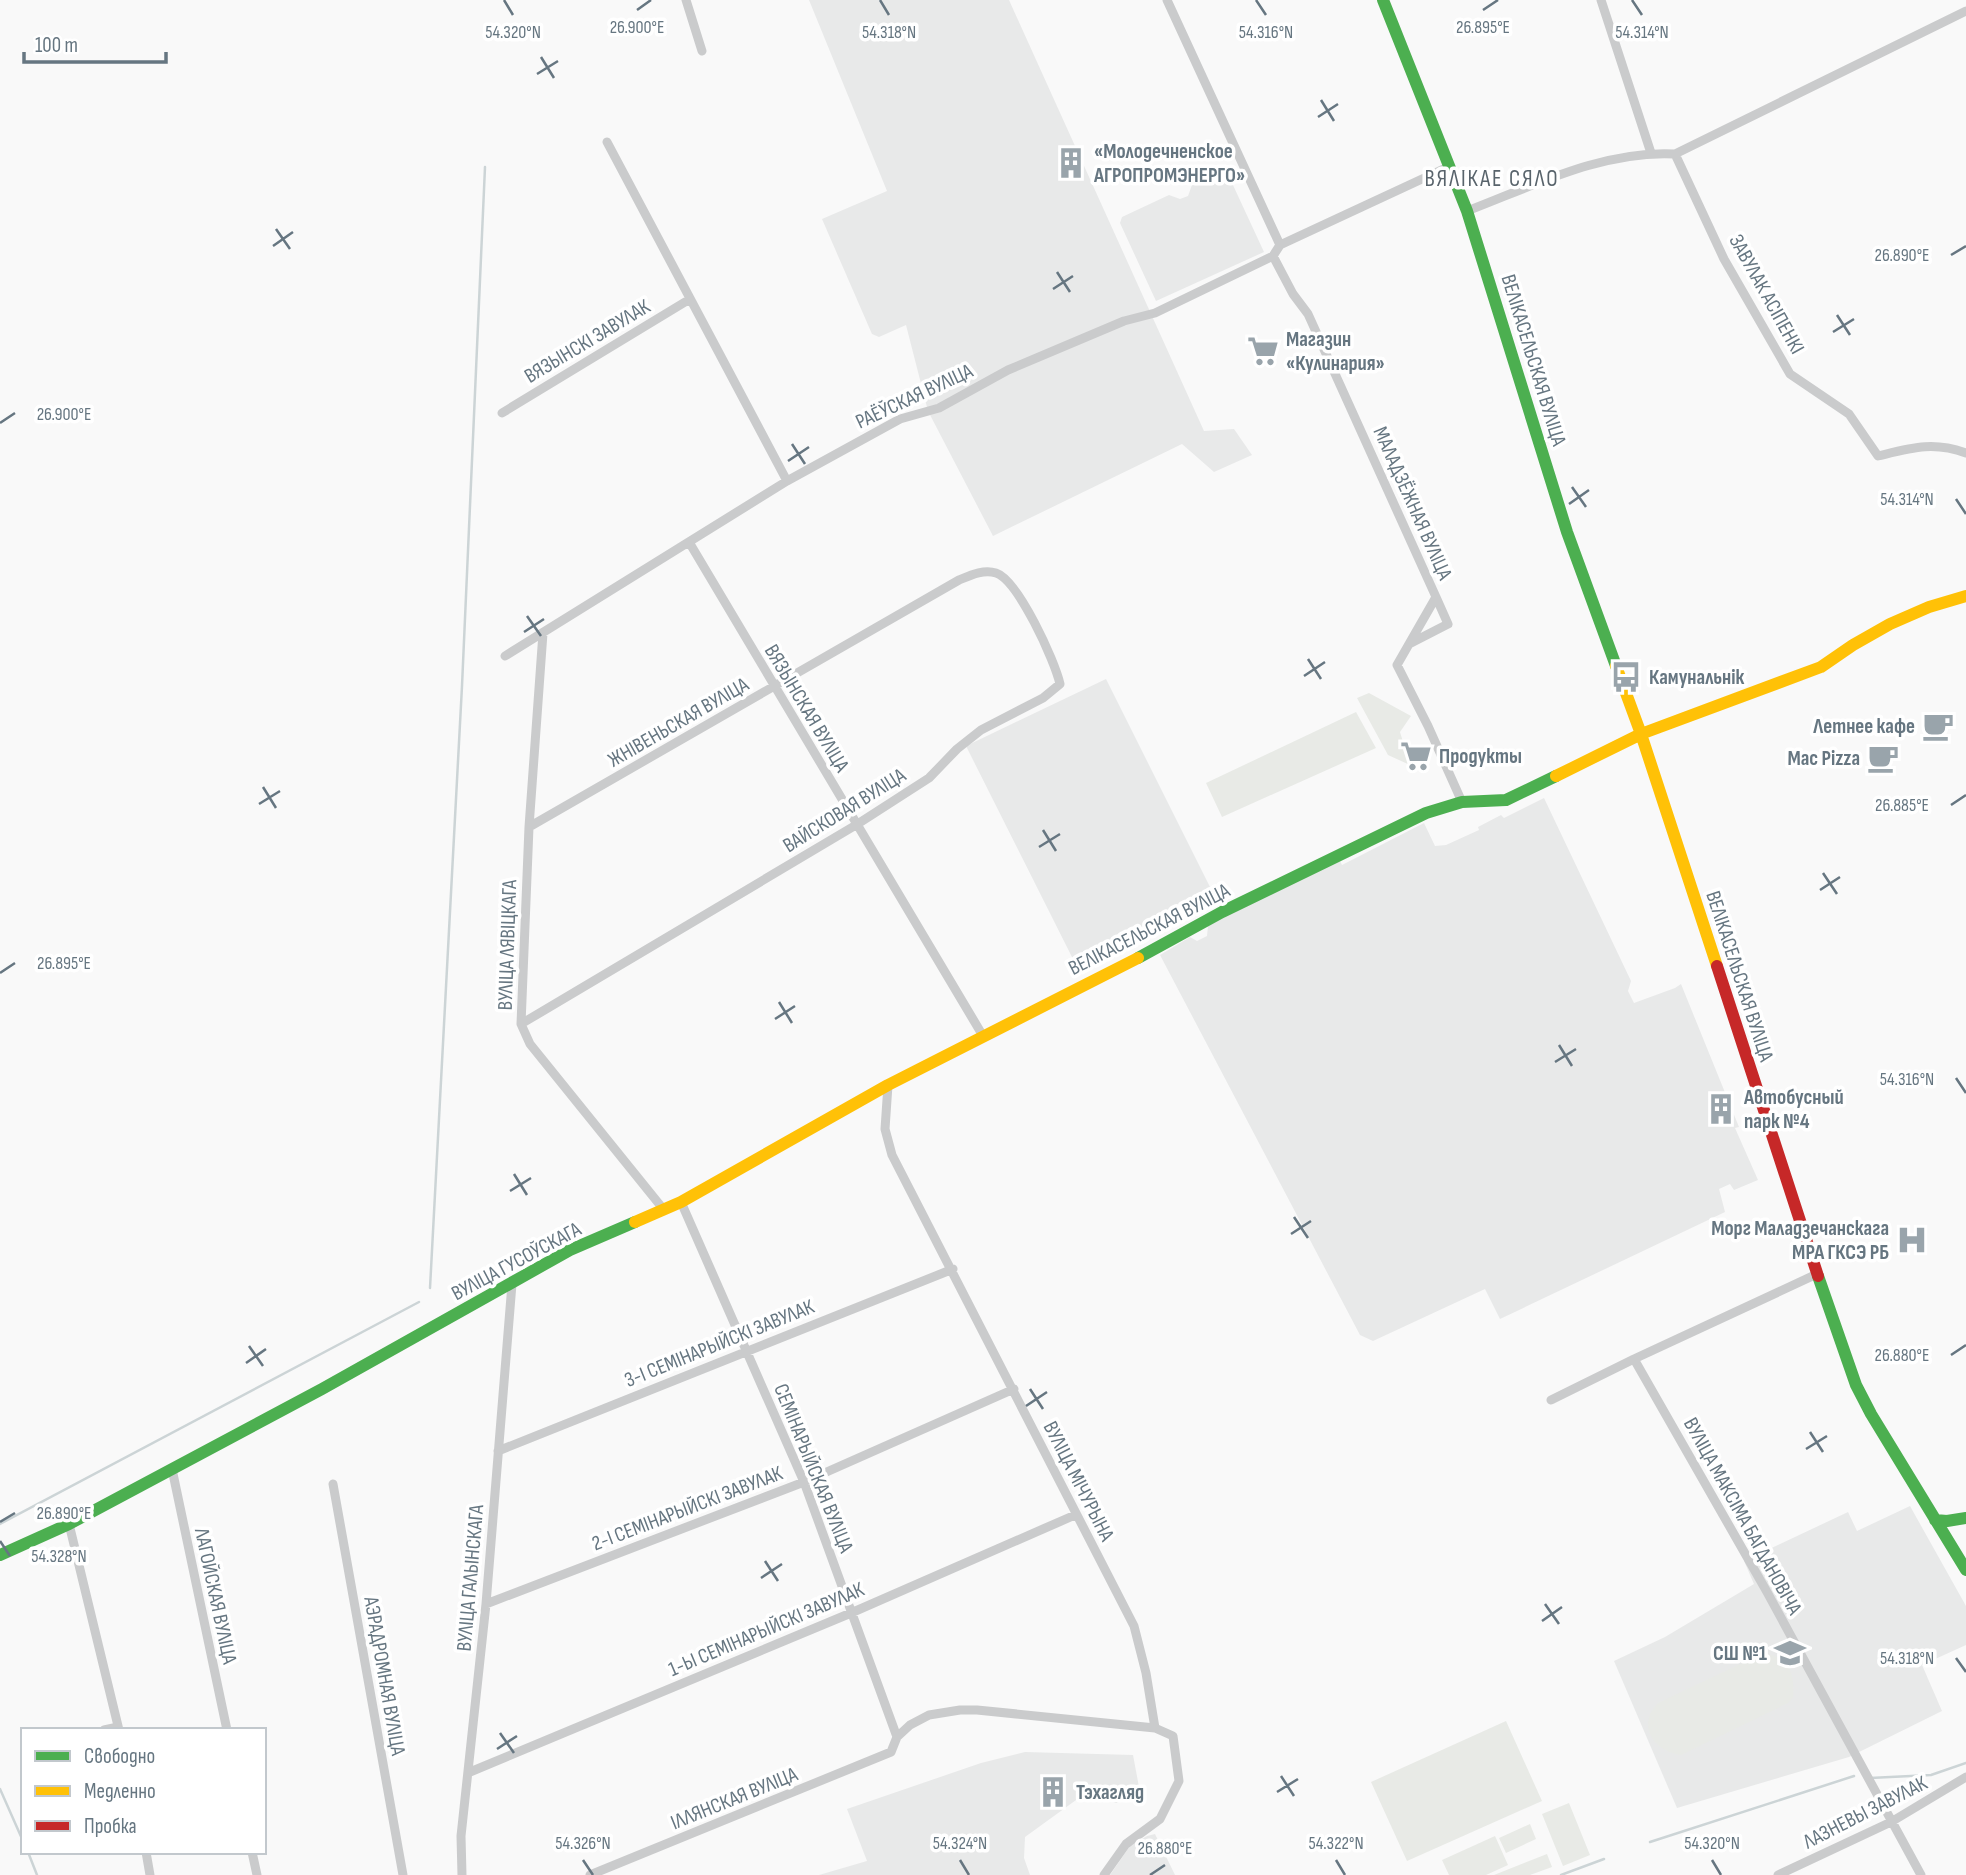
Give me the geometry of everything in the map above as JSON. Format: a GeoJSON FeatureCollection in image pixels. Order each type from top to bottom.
{"type":"FeatureCollection","features":[{"type":"Feature","properties":{"kind":"street"},"geometry":{"type":"LineString","coordinates":[[685,0],[702,51]]}},
{"type":"Feature","properties":{"kind":"street"},"geometry":{"type":"LineString","coordinates":[[1167,0],[1280,245]]}},
{"type":"Feature","properties":{"kind":"street","name":"ВЕЛІКАСЕЛЬСКАЯ ВУЛІЦА"},"geometry":{"type":"LineString","coordinates":[[1383,0],[1467,211],[1567,532],[1641,734],[1817,1274],[1856,1385],[1966,1570]]}},
{"type":"Feature","properties":{"kind":"street"},"geometry":{"type":"LineString","coordinates":[[1601,0],[1651,152]]}},
{"type":"Feature","properties":{"kind":"street"},"geometry":{"type":"LineString","coordinates":[[1467,211],[1581,167],[1651,152],[1675,154],[1966,11]]}},
{"type":"Feature","properties":{"kind":"street"},"geometry":{"type":"LineString","coordinates":[[607,142],[787,481]]}},
{"type":"Feature","properties":{"kind":"street","name":"ЗАВУЛАК АСІПЕНКІ"},"geometry":{"type":"LineString","coordinates":[[1675,154],[1724,259],[1790,374],[1849,414],[1878,456],[1921,445],[1950,447],[1966,453]]}},
{"type":"Feature","properties":{"kind":"street"},"geometry":{"type":"LineString","coordinates":[[1273,256],[1280,245],[1450,166]]}},
{"type":"Feature","properties":{"kind":"street","name":"РАЁЎСКАЯ ВУЛІЦА"},"geometry":{"type":"LineString","coordinates":[[505,656],[787,481],[900,419],[939,408],[1008,370],[1124,321],[1155,313],[1273,256]]}},
{"type":"Feature","properties":{"kind":"street","name":"МАЛАДЗЁЖНАЯ ВУЛІЦА"},"geometry":{"type":"LineString","coordinates":[[1273,256],[1293,294],[1308,314],[1436,597],[1397,665],[1462,802]]}},
{"type":"Feature","properties":{"kind":"street","name":"ВЯЗЫНСКІ ЗАВУЛАК"},"geometry":{"type":"LineString","coordinates":[[502,413],[690,299]]}},
{"type":"Feature","properties":{"kind":"street","name":"ВЯЗЫНСКАЯ ВУЛІЦА"},"geometry":{"type":"LineString","coordinates":[[689,542],[983,1036]]}},
{"type":"Feature","properties":{"kind":"street","name":"ЖНІВЕНЬСКАЯ ВУЛІЦА"},"geometry":{"type":"LineString","coordinates":[[529,827],[959,580],[978,573],[993,572]]}},
{"type":"Feature","properties":{"kind":"street","name":"ВАЙСКОВАЯ ВУЛІЦА"},"geometry":{"type":"LineString","coordinates":[[521,1024],[856,825],[929,778],[957,748],[981,730],[1043,698],[1060,684],[1056,667],[1019,596],[1005,577],[993,572]]}},
{"type":"Feature","properties":{"kind":"street"},"geometry":{"type":"LineString","coordinates":[[1641,734],[1821,667],[1843,649],[1879,631],[1945,600],[1966,596]]}},
{"type":"Feature","properties":{"kind":"street"},"geometry":{"type":"LineString","coordinates":[[1409,644],[1448,624],[1436,597]]}},
{"type":"Feature","properties":{"kind":"street","name":"ВУЛІЦА ЛЯВІЦКАГА"},"geometry":{"type":"LineString","coordinates":[[543,633],[529,827],[521,1024],[530,1044],[664,1210]]}},
{"type":"Feature","properties":{"kind":"street","name":"ВЕЛІКАСЕЛЬСКАЯ ВУЛІЦА"},"geometry":{"type":"LineString","coordinates":[[983,1036],[1168,943],[1222,912],[1426,813],[1462,802],[1506,800],[1641,734]]}},
{"type":"Feature","properties":{"kind":"street","name":"ВУЛІЦА ГУСОЎСКАГА"},"geometry":{"type":"LineString","coordinates":[[0,1555],[69,1524],[172,1469],[570,1250],[681,1202],[888,1085],[983,1036]]}},
{"type":"Feature","properties":{"kind":"street","name":"ВУЛІЦА МІЧУРЫНА"},"geometry":{"type":"LineString","coordinates":[[888,1085],[885,1129],[892,1155],[953,1269],[1075,1515],[1134,1626],[1146,1673],[1155,1728]]}},
{"type":"Feature","properties":{"kind":"street","name":"СЕМІНАРЫЙСКАЯ ВУЛІЦА"},"geometry":{"type":"LineString","coordinates":[[681,1202],[804,1482],[897,1737]]}},
{"type":"Feature","properties":{"kind":"street","name":"3-І СЕМІНАРЫЙСКІ ЗАВУЛАК"},"geometry":{"type":"LineString","coordinates":[[498,1451],[953,1269]]}},
{"type":"Feature","properties":{"kind":"street"},"geometry":{"type":"LineString","coordinates":[[1551,1401],[1634,1359],[1817,1274]]}},
{"type":"Feature","properties":{"kind":"street","name":"ВУЛІЦА ГАЛЫНСКАГА"},"geometry":{"type":"LineString","coordinates":[[462,1875],[461,1836],[486,1604],[512,1284]]}},
{"type":"Feature","properties":{"kind":"street","name":"ВУЛІЦА МАКСІМА БАГДАНОВІЧА"},"geometry":{"type":"LineString","coordinates":[[1634,1359],[1767,1592],[1921,1875]]}},
{"type":"Feature","properties":{"kind":"street","name":"2-І СЕМІНАРЫЙСКІ ЗАВУЛАК"},"geometry":{"type":"LineString","coordinates":[[486,1604],[804,1482],[1014,1390]]}},
{"type":"Feature","properties":{"kind":"street","name":"ЛАГОЙСКАЯ ВУЛІЦА"},"geometry":{"type":"LineString","coordinates":[[172,1469],[227,1728]]}},
{"type":"Feature","properties":{"kind":"street","name":"АЭРАДРОМНАЯ ВУЛІЦА"},"geometry":{"type":"LineString","coordinates":[[333,1484],[402,1875]]}},
{"type":"Feature","properties":{"kind":"street","name":"1-Ы СЕМІНАРЫЙСКІ ЗАВУЛАК"},"geometry":{"type":"LineString","coordinates":[[470,1772],[1075,1515]]}},
{"type":"Feature","properties":{"kind":"street"},"geometry":{"type":"LineString","coordinates":[[1935,1520],[1966,1518]]}},
{"type":"Feature","properties":{"kind":"street"},"geometry":{"type":"LineString","coordinates":[[69,1524],[118,1728]]}},
{"type":"Feature","properties":{"kind":"street"},"geometry":{"type":"LineString","coordinates":[[897,1737],[910,1725],[929,1715],[960,1710],[1155,1728],[1173,1736],[1179,1781],[1160,1819],[1126,1844],[1104,1875]]}},
{"type":"Feature","properties":{"kind":"street","name":"ІЛЛЯНСКАЯ ВУЛІЦА"},"geometry":{"type":"LineString","coordinates":[[590,1875],[891,1752],[897,1737]]}},
{"type":"Feature","properties":{"kind":"street","name":"ЛАЗНЕВЫ ЗАВУЛАК"},"geometry":{"type":"LineString","coordinates":[[1778,1875],[1891,1822],[1966,1777]]}},
{"type":"Feature","properties":{"kind":"street"},"geometry":{"type":"LineString","coordinates":[[146,1854],[150,1875]]}},
{"type":"Feature","properties":{"kind":"street"},"geometry":{"type":"LineString","coordinates":[[252,1854],[257,1875]]}},
{"type":"Feature","properties":{"kind":"shaded area"},"geometry":{"type":"Polygon","coordinates":[[[809,0],[1009,0],[1204,431],[1234,429],[1252,455],[1214,472],[1182,444],[993,536],[928,411],[906,325],[879,337],[872,334],[822,219],[887,191],[809,0]]]}},
{"type":"Feature","properties":{"kind":"shaded area"},"geometry":{"type":"Polygon","coordinates":[[[1226,170],[1264,252],[1156,301],[1120,223],[1122,217],[1169,195],[1180,199],[1188,196],[1192,185],[1226,170]]]}},
{"type":"Feature","properties":{"kind":"shaded area"},"geometry":{"type":"Polygon","coordinates":[[[1106,679],[1214,895],[1148,927],[1153,936],[1080,973],[966,746],[1106,679]]]}},
{"type":"Feature","properties":{"kind":"shaded area"},"geometry":{"type":"Polygon","coordinates":[[[1369,693],[1411,716],[1400,732],[1410,765],[1388,755],[1357,698],[1369,693]]]}},
{"type":"Feature","properties":{"kind":"shaded area"},"geometry":{"type":"Polygon","coordinates":[[[1356,712],[1376,748],[1222,817],[1206,783],[1356,712]]]}},
{"type":"Feature","properties":{"kind":"shaded area"},"geometry":{"type":"Polygon","coordinates":[[[1544,798],[1631,981],[1628,991],[1634,1003],[1681,984],[1739,1127],[1735,1128],[1758,1180],[1734,1190],[1730,1184],[1719,1189],[1725,1212],[1500,1319],[1485,1289],[1373,1341],[1360,1335],[1160,955],[1190,937],[1197,941],[1207,936],[1208,926],[1222,917],[1340,861],[1342,865],[1424,823],[1435,846],[1446,845],[1479,830],[1478,827],[1501,815],[1504,818],[1544,798]]]}},
{"type":"Feature","properties":{"kind":"shaded area","name":"СШ №1"},"geometry":{"type":"Polygon","coordinates":[[[1910,1506],[1966,1606],[1966,1645],[1922,1665],[1942,1711],[1849,1757],[1677,1808],[1614,1661],[1665,1637],[1754,1584],[1744,1561],[1848,1512],[1857,1531],[1910,1506]]]}},
{"type":"Feature","properties":{"kind":"shaded area"},"geometry":{"type":"Polygon","coordinates":[[[1765,1654],[1780,1659],[1792,1675],[1793,1698],[1788,1703],[1681,1755],[1671,1753],[1656,1743],[1648,1729],[1652,1712],[1658,1703],[1765,1654]]]}},
{"type":"Feature","properties":{"kind":"shaded area"},"geometry":{"type":"Polygon","coordinates":[[[1506,1721],[1542,1801],[1407,1861],[1371,1782],[1506,1721]]]}},
{"type":"Feature","properties":{"kind":"shaded area"},"geometry":{"type":"Polygon","coordinates":[[[1025,1752],[1133,1755],[1139,1787],[1133,1787],[1131,1798],[1116,1803],[1083,1795],[1025,1837],[1024,1858],[1030,1875],[819,1875],[867,1861],[847,1809],[981,1763],[1025,1752]]]}},
{"type":"Feature","properties":{"kind":"shaded area"},"geometry":{"type":"Polygon","coordinates":[[[1569,1803],[1590,1855],[1563,1866],[1542,1814],[1569,1803]]]}},
{"type":"Feature","properties":{"kind":"shaded area"},"geometry":{"type":"Polygon","coordinates":[[[1530,1824],[1536,1839],[1506,1853],[1499,1838],[1530,1824]]]}},
{"type":"Feature","properties":{"kind":"shaded area"},"geometry":{"type":"Polygon","coordinates":[[[1155,1834],[1175,1875],[1110,1875],[1130,1846],[1155,1834]]]}},
{"type":"Feature","properties":{"kind":"shaded area"},"geometry":{"type":"Polygon","coordinates":[[[1495,1836],[1508,1865],[1486,1875],[1449,1875],[1442,1860],[1495,1836]]]}},
{"type":"Feature","properties":{"kind":"shaded area"},"geometry":{"type":"Polygon","coordinates":[[[1547,1854],[1552,1867],[1530,1875],[1494,1875],[1547,1854]]]}},
{"type":"Feature","properties":{"kind":"waterway"},"geometry":{"type":"LineString","coordinates":[[430,1288],[462,686],[485,167]]}},
{"type":"Feature","properties":{"kind":"waterway"},"geometry":{"type":"LineString","coordinates":[[0,1524],[419,1302]]}},
{"type":"Feature","properties":{"kind":"waterway"},"geometry":{"type":"LineString","coordinates":[[1870,1778],[1931,1775],[1966,1763]]}},
{"type":"Feature","properties":{"kind":"waterway"},"geometry":{"type":"LineString","coordinates":[[1650,1842],[1854,1776]]}},
{"type":"Feature","properties":{"kind":"waterway"},"geometry":{"type":"LineString","coordinates":[[0,1789],[21,1836]]}},
{"type":"Feature","properties":{"kind":"waterway"},"geometry":{"type":"LineString","coordinates":[[29,1854],[37,1875]]}},
{"type":"Feature","properties":{"kind":"waterway"},"geometry":{"type":"LineString","coordinates":[[1561,1875],[1604,1859]]}},
{"type":"Feature","properties":{"kind":"traffic: fast"},"geometry":{"type":"LineString","coordinates":[[1383,0],[1467,211],[1567,532],[1616,666]]}},
{"type":"Feature","properties":{"kind":"traffic: fast"},"geometry":{"type":"LineString","coordinates":[[1138,958],[1222,912],[1426,813],[1462,802],[1506,800],[1556,776]]}},
{"type":"Feature","properties":{"kind":"traffic: fast"},"geometry":{"type":"LineString","coordinates":[[0,1555],[69,1524],[322,1389],[570,1250],[635,1222]]}},
{"type":"Feature","properties":{"kind":"traffic: fast"},"geometry":{"type":"LineString","coordinates":[[1818,1276],[1856,1385],[1966,1570]]}},
{"type":"Feature","properties":{"kind":"traffic: fast"},"geometry":{"type":"LineString","coordinates":[[1935,1520],[1966,1518]]}},
{"type":"Feature","properties":{"kind":"traffic: slow"},"geometry":{"type":"LineString","coordinates":[[1556,776],[1641,734],[1821,667],[1890,624],[1929,607],[1966,596]]}},
{"type":"Feature","properties":{"kind":"traffic: slow"},"geometry":{"type":"LineString","coordinates":[[1616,666],[1717,966]]}},
{"type":"Feature","properties":{"kind":"traffic: slow"},"geometry":{"type":"LineString","coordinates":[[635,1222],[681,1202],[888,1085],[1138,958]]}},
{"type":"Feature","properties":{"kind":"traffic: jam"},"geometry":{"type":"LineString","coordinates":[[1717,966],[1818,1276]]}},
{"type":"Feature","properties":{"kind":"place","name":"«Молодечненское АГРОПРОМЭНЕРГО»"},"geometry":{"type":"Point","coordinates":[1071,163]}},
{"type":"Feature","properties":{"kind":"place","name":"Магазин «Кулинария»"},"geometry":{"type":"Point","coordinates":[1263,351]}},
{"type":"Feature","properties":{"kind":"place","name":"Камунальнік"},"geometry":{"type":"Point","coordinates":[1626,677]}},
{"type":"Feature","properties":{"kind":"place","name":"Летнее кафе"},"geometry":{"type":"Point","coordinates":[1938,726]}},
{"type":"Feature","properties":{"kind":"place","name":"Продукты"},"geometry":{"type":"Point","coordinates":[1416,756]}},
{"type":"Feature","properties":{"kind":"place","name":"Mac Pizza"},"geometry":{"type":"Point","coordinates":[1883,758]}},
{"type":"Feature","properties":{"kind":"place","name":"Автобусный парк №4"},"geometry":{"type":"Point","coordinates":[1721,1109]}},
{"type":"Feature","properties":{"kind":"place","name":"Морг Маладзечанскага МРА ГКСЭ РБ"},"geometry":{"type":"Point","coordinates":[1912,1240]}},
{"type":"Feature","properties":{"kind":"place","name":"СШ №1"},"geometry":{"type":"Point","coordinates":[1790,1653]}},
{"type":"Feature","properties":{"kind":"place","name":"Тэхагляд"},"geometry":{"type":"Point","coordinates":[1053,1792]}},
{"type":"Feature","properties":{"kind":"district","name":"ВЯЛІКАЕ СЯЛО"},"geometry":{"type":"Point","coordinates":[1492,178]}}]}
